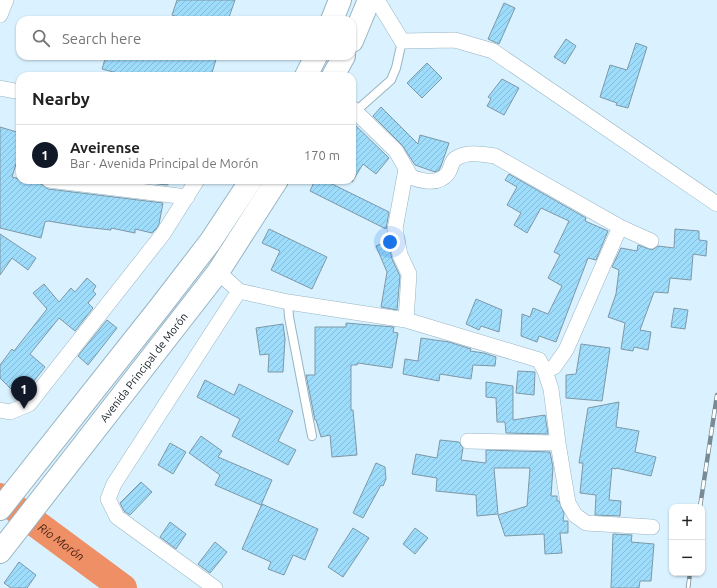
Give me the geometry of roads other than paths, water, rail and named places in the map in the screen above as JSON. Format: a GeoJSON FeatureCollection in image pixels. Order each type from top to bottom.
{"type":"FeatureCollection","features":[{"type":"Feature","properties":{"kind":"main road"},"geometry":{"type":"LineString","coordinates":[[334,16],[340,0]]}},
{"type":"Feature","properties":{"kind":"main road"},"geometry":{"type":"LineString","coordinates":[[356,31],[369,0]]}},
{"type":"Feature","properties":{"kind":"main road"},"geometry":{"type":"LineString","coordinates":[[308,72],[314,60]]}},
{"type":"Feature","properties":{"kind":"main road"},"geometry":{"type":"LineString","coordinates":[[335,72],[342,60]]}},
{"type":"Feature","properties":{"kind":"main road"},"geometry":{"type":"LineString","coordinates":[[0,509],[178,284],[210,242],[248,184]]}},
{"type":"Feature","properties":{"kind":"main road","name":"Avenida Principal de Morón"},"geometry":{"type":"LineString","coordinates":[[1,550],[218,272],[274,184]]}},
{"type":"Feature","properties":{"kind":"street"},"geometry":{"type":"LineString","coordinates":[[0,14],[6,0]]}},
{"type":"Feature","properties":{"kind":"street"},"geometry":{"type":"LineString","coordinates":[[377,0],[402,41],[455,40],[492,51],[717,204]]}},
{"type":"Feature","properties":{"kind":"street"},"geometry":{"type":"LineString","coordinates":[[0,88],[16,91]]}},
{"type":"Feature","properties":{"kind":"street"},"geometry":{"type":"LineString","coordinates":[[356,111],[396,151],[411,177],[432,182],[440,180],[448,172],[453,160],[461,156],[477,153],[494,156],[620,227],[651,241]]}},
{"type":"Feature","properties":{"kind":"street"},"geometry":{"type":"LineString","coordinates":[[406,169],[395,229],[400,255],[409,274],[406,320]]}},
{"type":"Feature","properties":{"kind":"street"},"geometry":{"type":"LineString","coordinates":[[81,184],[186,197]]}},
{"type":"Feature","properties":{"kind":"street"},"geometry":{"type":"LineString","coordinates":[[0,410],[10,412],[29,404],[163,234],[194,184]]}},
{"type":"Feature","properties":{"kind":"street"},"geometry":{"type":"LineString","coordinates":[[546,371],[554,367],[566,350],[620,227]]}},
{"type":"Feature","properties":{"kind":"street"},"geometry":{"type":"LineString","coordinates":[[218,272],[239,291],[288,302],[406,320],[539,360],[546,371],[551,389],[568,502],[574,515],[586,523],[652,527]]}},
{"type":"Feature","properties":{"kind":"street"},"geometry":{"type":"LineString","coordinates":[[215,588],[117,517],[108,499],[114,484],[239,291]]}},
{"type":"Feature","properties":{"kind":"street"},"geometry":{"type":"LineString","coordinates":[[468,441],[558,443]]}},
{"type":"Feature","properties":{"kind":"lane"},"geometry":{"type":"LineString","coordinates":[[356,107],[390,80],[396,68],[402,41]]}},
{"type":"Feature","properties":{"kind":"lane"},"geometry":{"type":"LineString","coordinates":[[288,302],[289,317],[312,436]]}},
{"type":"Feature","properties":{"kind":"waterway","name":"Río Morón"},"geometry":{"type":"LineString","coordinates":[[0,497],[123,588]]}},
{"type":"Feature","properties":{"kind":"railway"},"geometry":{"type":"LineString","coordinates":[[700,504],[717,395]]}},
{"type":"Feature","properties":{"kind":"railway"},"geometry":{"type":"LineString","coordinates":[[688,588],[690,576]]}},
{"type":"Feature","properties":{"kind":"place","name":"Aveirense"},"geometry":{"type":"Point","coordinates":[24,409]}}]}
